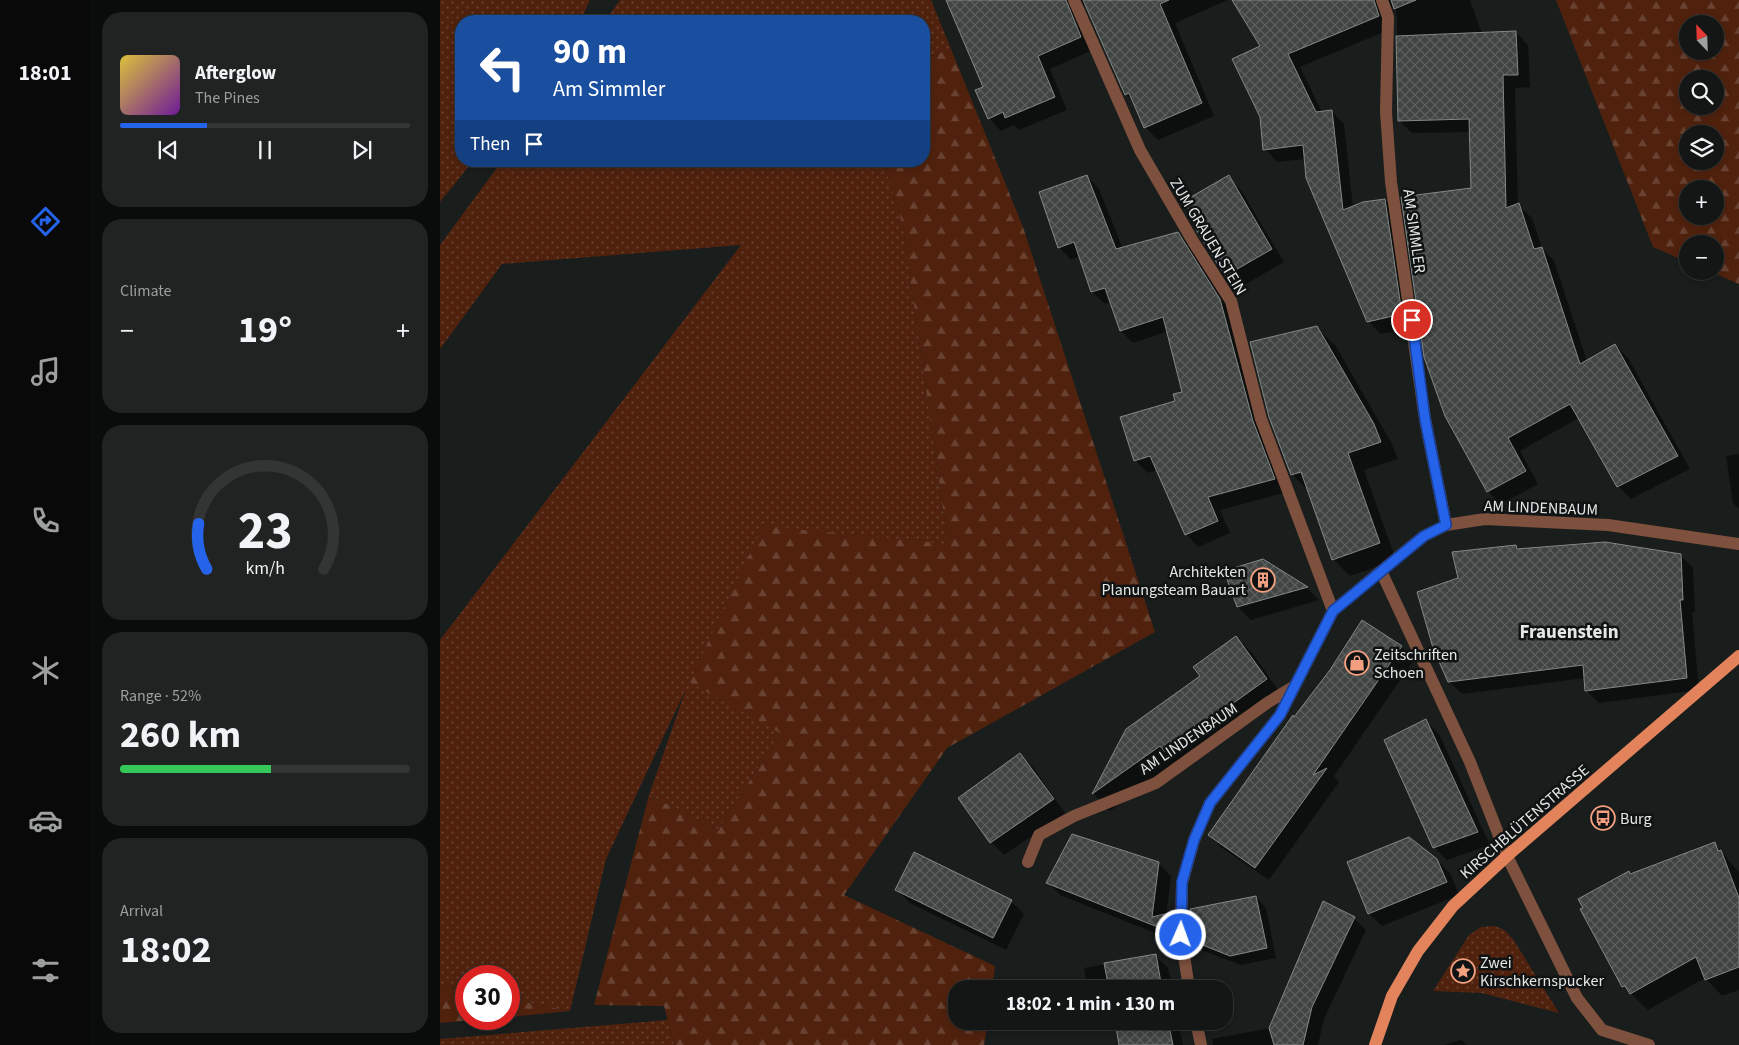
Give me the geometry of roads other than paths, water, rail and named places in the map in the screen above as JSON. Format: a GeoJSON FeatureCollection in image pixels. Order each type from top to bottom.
{"type":"FeatureCollection","features":[{"type":"Feature","properties":{"kind":"main road","name":"KIRSCHBLÜTENSTRASSE"},"geometry":{"type":"LineString","coordinates":[[1376,1045],[1392,996],[1418,951],[1453,906],[1506,856],[1739,656]]}},
{"type":"Feature","properties":{"kind":"street","name":"ZUM GRAUEN STEIN"},"geometry":{"type":"LineString","coordinates":[[1074,0],[1140,150],[1194,243],[1231,300],[1261,419],[1333,611]]}},
{"type":"Feature","properties":{"kind":"street","name":"AM SIMMLER"},"geometry":{"type":"LineString","coordinates":[[1382,0],[1388,17],[1386,112],[1391,182],[1425,419],[1446,525]]}},
{"type":"Feature","properties":{"kind":"street","name":"AM LINDENBAUM"},"geometry":{"type":"LineString","coordinates":[[1188,980],[1181,935],[1182,882],[1194,840],[1210,803],[1280,715],[1333,611],[1381,570],[1424,536],[1446,525],[1485,519],[1608,525],[1739,544]]}},
{"type":"Feature","properties":{"kind":"street"},"geometry":{"type":"LineString","coordinates":[[1381,570],[1470,762],[1506,856],[1577,998],[1602,1030],[1649,1045]]}},
{"type":"Feature","properties":{"kind":"street","name":"AM LINDENBAUM"},"geometry":{"type":"LineString","coordinates":[[1028,862],[1039,835],[1074,816],[1156,783],[1295,685]]}},
{"type":"Feature","properties":{"kind":"street"},"geometry":{"type":"LineString","coordinates":[[1198,1030],[1200,1045]]}},
{"type":"Feature","properties":{"kind":"place","name":"Architekten Planungsteam Bauart"},"geometry":{"type":"Point","coordinates":[1263,580]}},
{"type":"Feature","properties":{"kind":"place","name":"Zeitschriften Schoen"},"geometry":{"type":"Point","coordinates":[1357,663]}},
{"type":"Feature","properties":{"kind":"place","name":"Burg"},"geometry":{"type":"Point","coordinates":[1603,818]}},
{"type":"Feature","properties":{"kind":"place","name":"Zwei Kirschkernspucker"},"geometry":{"type":"Point","coordinates":[1463,971]}},
{"type":"Feature","properties":{"kind":"district","name":"Frauenstein"},"geometry":{"type":"Point","coordinates":[1569,631]}}]}
